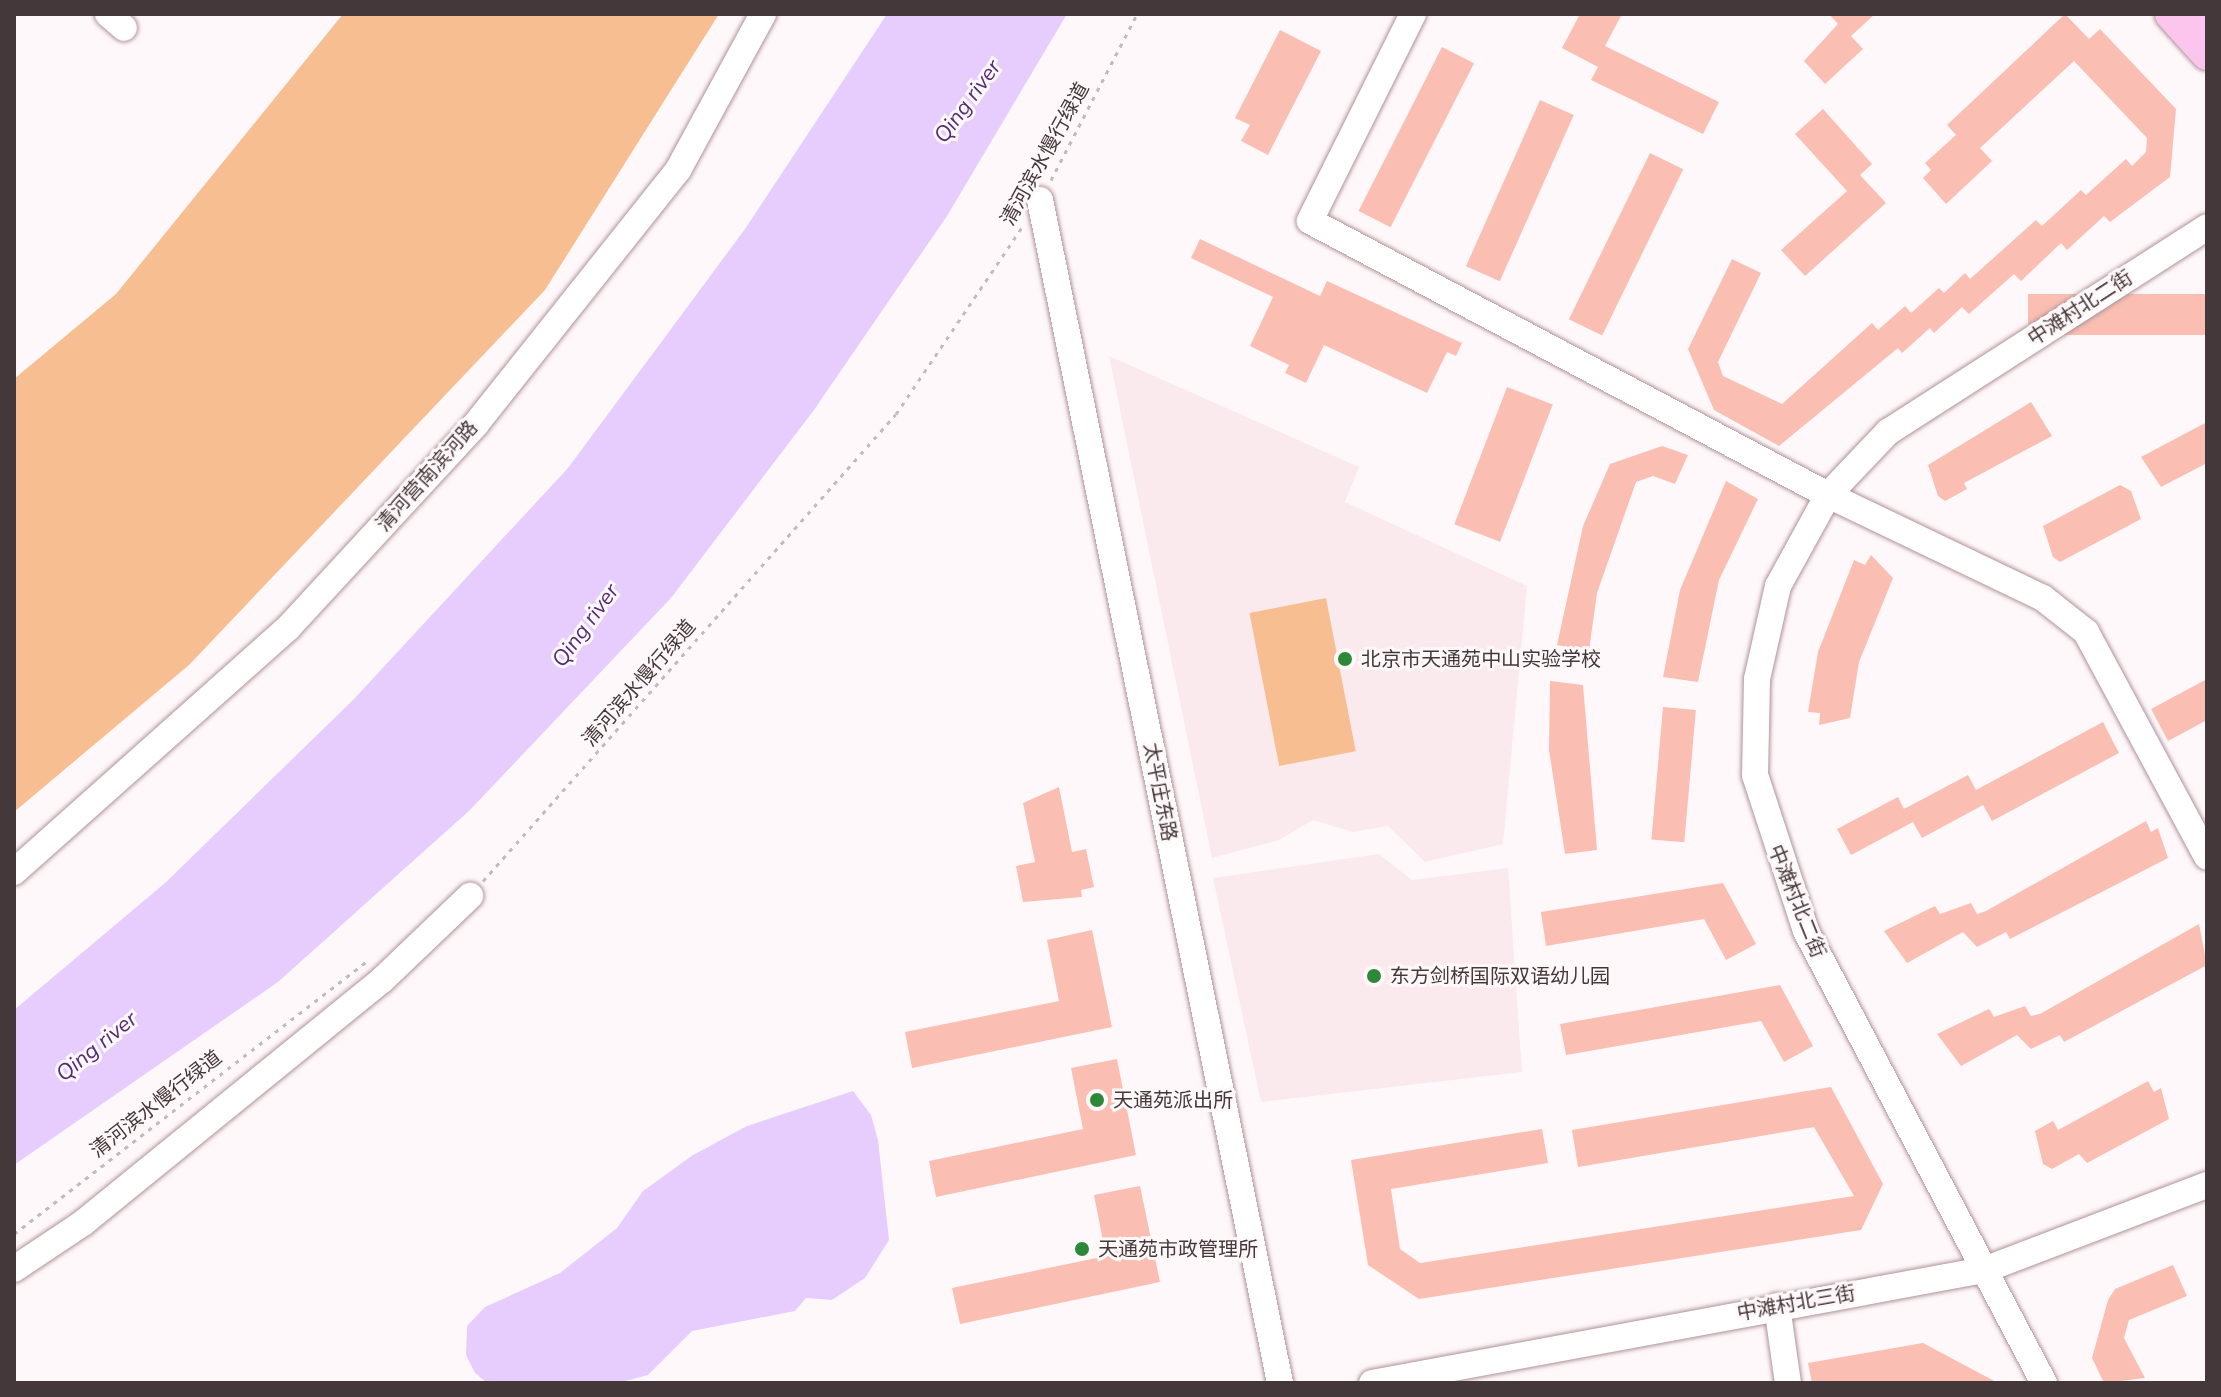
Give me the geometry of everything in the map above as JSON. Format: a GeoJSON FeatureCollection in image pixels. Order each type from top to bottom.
{"type":"FeatureCollection","features":[{"type":"Feature","properties":{"kind":"main road"},"geometry":{"type":"LineString","coordinates":[[2171,14],[2207,54]]}},
{"type":"Feature","properties":{"kind":"street","name":"清河营南滨河路"},"geometry":{"type":"LineString","coordinates":[[14,872],[288,628],[476,424],[678,170],[763,14]]}},
{"type":"Feature","properties":{"kind":"street"},"geometry":{"type":"LineString","coordinates":[[1413,14],[1310,221],[1828,495],[2043,598],[2086,632],[2207,857]]}},
{"type":"Feature","properties":{"kind":"street","name":"太平庄东路"},"geometry":{"type":"LineString","coordinates":[[1040,200],[1280,1383]]}},
{"type":"Feature","properties":{"kind":"street","name":"中滩村北二街"},"geometry":{"type":"LineString","coordinates":[[2044,1383],[1806,931],[1775,855],[1755,775],[1757,679],[1778,586],[1828,495],[1888,432],[2207,227]]}},
{"type":"Feature","properties":{"kind":"street"},"geometry":{"type":"LineString","coordinates":[[14,1269],[83,1223],[382,980],[470,896]]}},
{"type":"Feature","properties":{"kind":"street","name":"中滩村北三街"},"geometry":{"type":"LineString","coordinates":[[1372,1383],[1984,1270],[2207,1185]]}},
{"type":"Feature","properties":{"kind":"street"},"geometry":{"type":"LineString","coordinates":[[1777,1306],[1788,1383]]}},
{"type":"Feature","properties":{"kind":"path","name":"清河滨水慢行绿道"},"geometry":{"type":"LineString","coordinates":[[470,896],[896,414],[1040,200],[1137,14]]}},
{"type":"Feature","properties":{"kind":"path","name":"清河滨水慢行绿道"},"geometry":{"type":"LineString","coordinates":[[14,1234],[380,952]]}},
{"type":"Feature","properties":{"kind":"shaded area"},"geometry":{"type":"Polygon","coordinates":[[[343,14],[719,14],[545,290],[189,665],[14,812],[14,379],[116,294],[343,14]]]}},
{"type":"Feature","properties":{"kind":"shaded area","name":"北京市天通苑中山实验学校"},"geometry":{"type":"Polygon","coordinates":[[[1109,356],[1359,467],[1345,502],[1527,586],[1503,844],[1425,862],[1388,826],[1353,832],[1313,820],[1279,840],[1212,858],[1109,356]]]}},
{"type":"Feature","properties":{"kind":"shaded area"},"geometry":{"type":"Polygon","coordinates":[[[1326,598],[1356,751],[1279,766],[1249,613],[1326,598]]]}},
{"type":"Feature","properties":{"kind":"shaded area","name":"东方剑桥国际双语幼儿园"},"geometry":{"type":"Polygon","coordinates":[[[1379,854],[1412,880],[1508,868],[1522,1072],[1261,1102],[1213,878],[1379,854]]]}},
{"type":"Feature","properties":{"kind":"water","name":"Qing river"},"geometry":{"type":"Polygon","coordinates":[[[887,14],[1067,14],[947,216],[814,410],[671,598],[470,810],[278,982],[14,1165],[14,1010],[165,883],[353,700],[568,468],[745,229],[887,14]]]}},
{"type":"Feature","properties":{"kind":"water"},"geometry":{"type":"Polygon","coordinates":[[[853,1091],[871,1115],[878,1140],[889,1240],[865,1278],[832,1300],[806,1298],[795,1311],[692,1331],[648,1375],[618,1383],[487,1383],[475,1373],[466,1355],[467,1326],[485,1307],[560,1273],[617,1228],[643,1191],[693,1155],[747,1126],[853,1091]]]}},
{"type":"Feature","properties":{"kind":"building"},"geometry":{"type":"Polygon","coordinates":[[[1580,14],[1622,14],[1605,46],[1719,102],[1703,134],[1591,80],[1598,67],[1562,48],[1580,14]]]}},
{"type":"Feature","properties":{"kind":"building"},"geometry":{"type":"Polygon","coordinates":[[[1829,14],[1875,14],[1851,36],[1863,49],[1825,84],[1804,61],[1838,24],[1829,14]]]}},
{"type":"Feature","properties":{"kind":"building"},"geometry":{"type":"Polygon","coordinates":[[[2065,14],[2089,39],[2100,29],[2176,109],[2170,177],[2110,222],[2104,216],[2067,250],[2061,243],[2021,281],[2014,274],[1969,314],[1962,307],[1934,333],[1930,328],[1902,353],[1898,348],[1779,446],[1714,410],[1688,349],[1732,259],[1761,273],[1718,362],[1723,376],[1782,404],[1872,323],[1878,330],[1905,306],[1911,313],[1939,288],[1944,293],[1965,273],[1970,279],[2036,220],[2042,226],[2081,190],[2086,195],[2126,159],[2132,166],[2146,152],[2147,138],[2074,61],[1980,148],[1992,161],[1946,204],[1923,178],[1931,170],[1925,163],[1956,135],[1947,125],[2065,14]]]}},
{"type":"Feature","properties":{"kind":"building"},"geometry":{"type":"Polygon","coordinates":[[[1280,30],[1321,51],[1268,155],[1241,141],[1250,125],[1235,118],[1280,30]]]}},
{"type":"Feature","properties":{"kind":"building"},"geometry":{"type":"Polygon","coordinates":[[[1442,47],[1474,63],[1391,227],[1358,211],[1442,47]]]}},
{"type":"Feature","properties":{"kind":"building"},"geometry":{"type":"Polygon","coordinates":[[[1540,100],[1574,115],[1500,281],[1466,266],[1540,100]]]}},
{"type":"Feature","properties":{"kind":"building"},"geometry":{"type":"Polygon","coordinates":[[[1823,109],[1872,164],[1860,175],[1886,203],[1805,276],[1781,250],[1847,191],[1795,134],[1823,109]]]}},
{"type":"Feature","properties":{"kind":"building"},"geometry":{"type":"Polygon","coordinates":[[[1650,153],[1683,169],[1602,335],[1569,319],[1650,153]]]}},
{"type":"Feature","properties":{"kind":"building"},"geometry":{"type":"Polygon","coordinates":[[[1200,239],[1320,296],[1327,281],[1462,343],[1456,356],[1447,352],[1427,393],[1324,345],[1306,383],[1285,373],[1289,365],[1250,346],[1273,297],[1191,258],[1200,239]]]}},
{"type":"Feature","properties":{"kind":"building"},"geometry":{"type":"Polygon","coordinates":[[[2028,294],[2207,294],[2207,335],[2028,335],[2028,294]]]}},
{"type":"Feature","properties":{"kind":"building"},"geometry":{"type":"Polygon","coordinates":[[[1507,387],[1553,405],[1500,542],[1454,524],[1507,387]]]}},
{"type":"Feature","properties":{"kind":"building"},"geometry":{"type":"Polygon","coordinates":[[[2031,402],[2052,436],[1964,483],[1967,489],[1945,501],[1938,496],[1928,465],[2031,402]]]}},
{"type":"Feature","properties":{"kind":"building"},"geometry":{"type":"Polygon","coordinates":[[[2207,422],[2207,463],[2161,487],[2141,457],[2207,422]]]}},
{"type":"Feature","properties":{"kind":"building"},"geometry":{"type":"Polygon","coordinates":[[[1662,446],[1688,455],[1675,484],[1653,476],[1636,482],[1597,593],[1589,651],[1557,645],[1583,526],[1610,464],[1662,446]]]}},
{"type":"Feature","properties":{"kind":"building"},"geometry":{"type":"Polygon","coordinates":[[[1726,481],[1758,499],[1719,580],[1698,682],[1663,677],[1680,590],[1726,481]]]}},
{"type":"Feature","properties":{"kind":"building"},"geometry":{"type":"Polygon","coordinates":[[[2120,485],[2131,491],[2141,519],[2060,562],[2053,557],[2043,526],[2120,485]]]}},
{"type":"Feature","properties":{"kind":"building"},"geometry":{"type":"Polygon","coordinates":[[[1871,555],[1893,578],[1859,662],[1850,718],[1819,725],[1820,713],[1808,712],[1818,652],[1854,560],[1865,565],[1871,555]]]}},
{"type":"Feature","properties":{"kind":"building"},"geometry":{"type":"Polygon","coordinates":[[[2207,679],[2207,720],[2168,741],[2151,709],[2207,679]]]}},
{"type":"Feature","properties":{"kind":"building"},"geometry":{"type":"Polygon","coordinates":[[[1550,681],[1583,685],[1597,850],[1565,854],[1549,750],[1550,681]]]}},
{"type":"Feature","properties":{"kind":"building"},"geometry":{"type":"Polygon","coordinates":[[[1663,707],[1696,710],[1684,842],[1651,839],[1663,707]]]}},
{"type":"Feature","properties":{"kind":"building"},"geometry":{"type":"Polygon","coordinates":[[[2103,722],[2119,753],[1992,821],[1983,805],[1922,838],[1913,822],[1851,855],[1837,829],[1898,797],[1904,809],[1968,775],[1976,790],[2103,722]]]}},
{"type":"Feature","properties":{"kind":"building"},"geometry":{"type":"Polygon","coordinates":[[[1059,787],[1072,852],[1086,849],[1094,887],[1081,890],[1082,897],[1023,902],[1016,866],[1035,862],[1023,803],[1059,787]]]}},
{"type":"Feature","properties":{"kind":"building"},"geometry":{"type":"Polygon","coordinates":[[[2146,821],[2151,832],[2158,828],[2168,858],[2010,939],[2006,932],[1977,947],[1963,932],[1907,963],[1884,931],[1935,906],[1940,914],[1971,903],[1977,914],[1986,911],[2146,821]]]}},
{"type":"Feature","properties":{"kind":"building"},"geometry":{"type":"Polygon","coordinates":[[[1723,883],[1756,944],[1726,960],[1704,919],[1546,946],[1541,912],[1723,883]]]}},
{"type":"Feature","properties":{"kind":"building"},"geometry":{"type":"Polygon","coordinates":[[[2199,924],[2207,965],[2064,1042],[2060,1035],[2031,1049],[2017,1035],[1961,1066],[1937,1034],[1989,1009],[1994,1017],[2025,1006],[2031,1016],[2040,1014],[2199,924]]]}},
{"type":"Feature","properties":{"kind":"building"},"geometry":{"type":"Polygon","coordinates":[[[1092,930],[1112,1027],[912,1068],[905,1032],[1059,1001],[1047,940],[1092,930]]]}},
{"type":"Feature","properties":{"kind":"building"},"geometry":{"type":"Polygon","coordinates":[[[1780,985],[1813,1046],[1784,1062],[1761,1021],[1566,1055],[1560,1024],[1780,985]]]}},
{"type":"Feature","properties":{"kind":"building"},"geometry":{"type":"Polygon","coordinates":[[[1117,1059],[1136,1155],[936,1197],[929,1161],[1083,1129],[1071,1068],[1117,1059]]]}},
{"type":"Feature","properties":{"kind":"building"},"geometry":{"type":"Polygon","coordinates":[[[2148,1081],[2154,1092],[2161,1088],[2169,1119],[2087,1163],[2079,1154],[2052,1169],[2043,1164],[2035,1131],[2053,1121],[2058,1130],[2148,1081]]]}},
{"type":"Feature","properties":{"kind":"building"},"geometry":{"type":"Polygon","coordinates":[[[1831,1087],[1883,1184],[1861,1230],[1419,1299],[1368,1265],[1351,1160],[1542,1129],[1548,1163],[1391,1189],[1400,1249],[1420,1263],[1854,1196],[1814,1127],[1578,1167],[1572,1130],[1831,1087]]]}},
{"type":"Feature","properties":{"kind":"building"},"geometry":{"type":"Polygon","coordinates":[[[1140,1186],[1160,1282],[960,1324],[952,1288],[1106,1256],[1094,1195],[1140,1186]]]}},
{"type":"Feature","properties":{"kind":"building"},"geometry":{"type":"Polygon","coordinates":[[[2173,1265],[2187,1296],[2129,1320],[2124,1338],[2145,1378],[2104,1383],[2092,1358],[2108,1300],[2115,1289],[2173,1265]]]}},
{"type":"Feature","properties":{"kind":"building"},"geometry":{"type":"Polygon","coordinates":[[[1923,1343],[1998,1383],[1812,1383],[1808,1363],[1923,1343]]]}},
{"type":"Feature","properties":{"kind":"place","name":"北京市天通苑中山实验学校"},"geometry":{"type":"Point","coordinates":[1345,659]}},
{"type":"Feature","properties":{"kind":"place","name":"东方剑桥国际双语幼儿园"},"geometry":{"type":"Point","coordinates":[1374,976]}},
{"type":"Feature","properties":{"kind":"place","name":"天通苑派出所"},"geometry":{"type":"Point","coordinates":[1097,1100]}},
{"type":"Feature","properties":{"kind":"place","name":"天通苑市政管理所"},"geometry":{"type":"Point","coordinates":[1082,1249]}}]}
